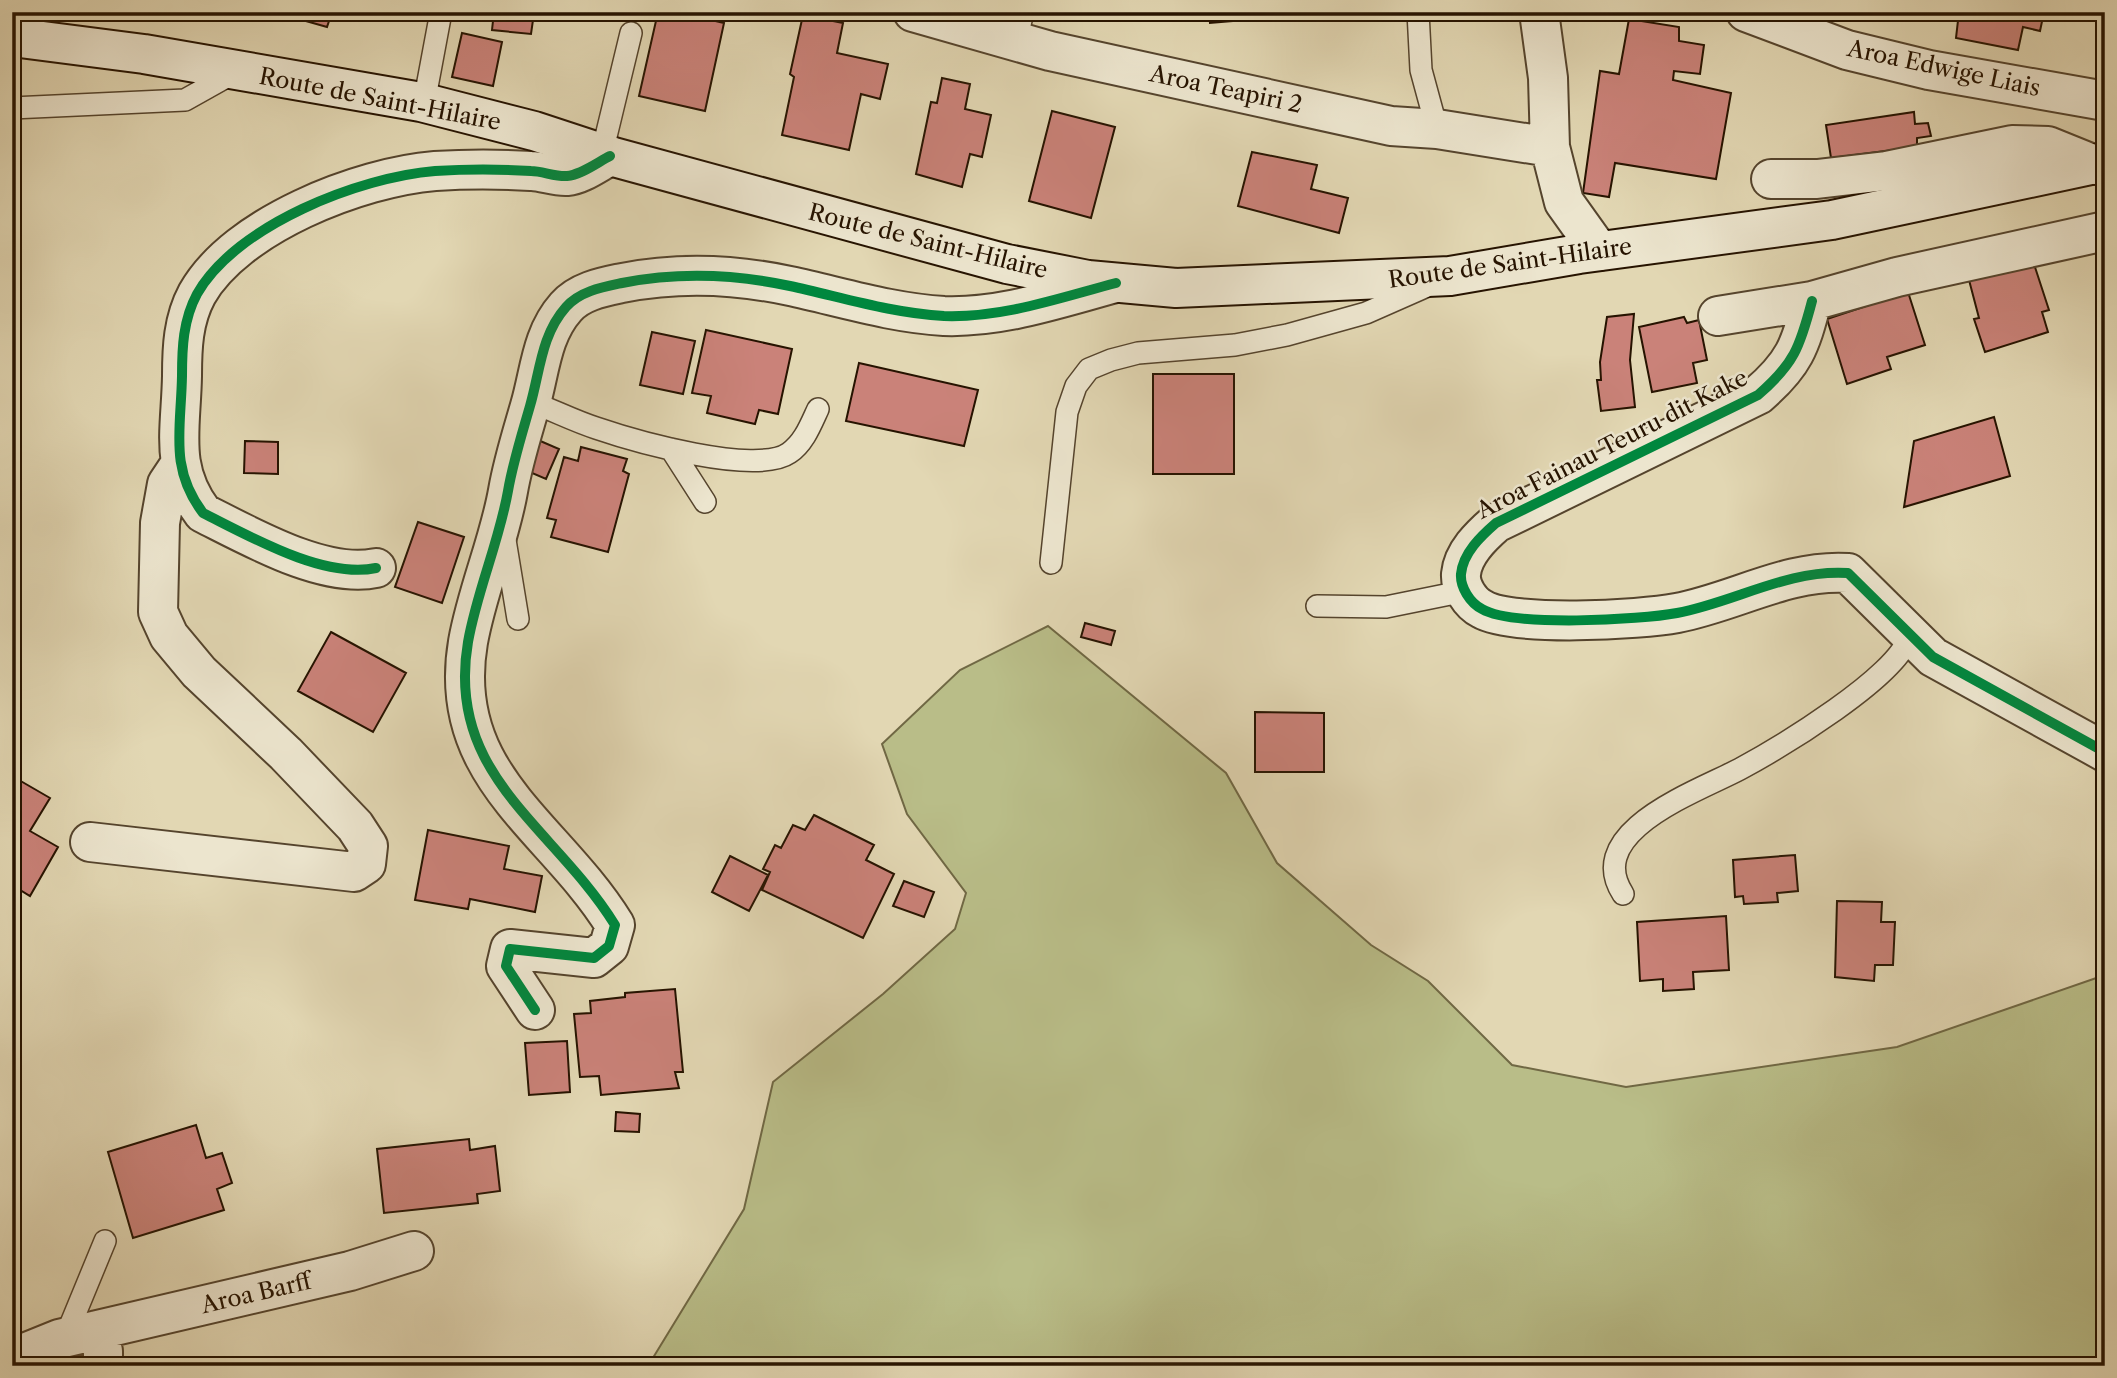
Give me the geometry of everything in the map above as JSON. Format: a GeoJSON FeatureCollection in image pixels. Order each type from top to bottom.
{"type":"FeatureCollection","features":[{"type":"Feature","properties":{"kind":"street","name":"Aroa Teapiri 2"},"geometry":{"type":"LineString","coordinates":[[913,12],[1007,25],[1391,126],[1437,129],[1550,147]]}},
{"type":"Feature","properties":{"kind":"street"},"geometry":{"type":"LineString","coordinates":[[1539,12],[1548,78],[1550,147],[1564,202],[1599,251]]}},
{"type":"Feature","properties":{"kind":"street","name":"Aroa Edwige Liais"},"geometry":{"type":"LineString","coordinates":[[1746,12],[1847,50],[1929,69],[2105,100]]}},
{"type":"Feature","properties":{"kind":"street","name":"Route de Saint-Hilaire"},"geometry":{"type":"LineString","coordinates":[[12,37],[144,54],[424,103],[534,131],[606,154],[1007,264],[1115,283],[1176,288],[1450,276],[1599,251],[1832,220],[2100,163]]}},
{"type":"Feature","properties":{"kind":"street"},"geometry":{"type":"LineString","coordinates":[[1771,178],[1817,179],[1886,171],[2012,145],[2048,146],[2100,163]]}},
{"type":"Feature","properties":{"kind":"street"},"geometry":{"type":"LineString","coordinates":[[376,568],[356,572],[329,567],[204,513],[191,496],[179,466],[186,319],[197,293],[218,267],[245,244],[299,212],[385,179],[433,171],[485,170],[569,176],[606,154]]}},
{"type":"Feature","properties":{"kind":"street"},"geometry":{"type":"LineString","coordinates":[[1718,316],[1812,301],[1897,277],[2105,231]]}},
{"type":"Feature","properties":{"kind":"street"},"geometry":{"type":"LineString","coordinates":[[535,1010],[506,966],[510,949],[594,958],[609,946],[615,925],[601,903],[504,789],[480,754],[468,719],[463,683],[469,640],[502,525],[511,469],[550,329],[568,305],[594,289],[635,281],[679,275],[731,276],[789,286],[893,310],[945,316],[996,314],[1115,283]]}},
{"type":"Feature","properties":{"kind":"street","name":"Aroa Fainau Teuru dit Kake"},"geometry":{"type":"LineString","coordinates":[[1465,591],[1461,582],[1461,570],[1477,539],[1496,523],[1758,395],[1784,372],[1801,340],[1812,301]]}},
{"type":"Feature","properties":{"kind":"street"},"geometry":{"type":"LineString","coordinates":[[90,842],[354,872],[366,864],[368,846],[355,826],[286,754],[199,672],[169,636],[159,612],[160,523],[167,484],[179,466]]}},
{"type":"Feature","properties":{"kind":"street"},"geometry":{"type":"LineString","coordinates":[[1465,591],[1482,610],[1510,616],[1559,621],[1617,619],[1677,613],[1803,575],[1847,573],[1861,583],[1909,636],[1933,657],[2105,752]]}},
{"type":"Feature","properties":{"kind":"street","name":"Aroa Barff"},"geometry":{"type":"LineString","coordinates":[[12,1357],[88,1345],[414,1251]]}},
{"type":"Feature","properties":{"kind":"lane"},"geometry":{"type":"LineString","coordinates":[[424,103],[441,12]]}},
{"type":"Feature","properties":{"kind":"lane"},"geometry":{"type":"LineString","coordinates":[[1418,12],[1421,70],[1437,129]]}},
{"type":"Feature","properties":{"kind":"lane"},"geometry":{"type":"LineString","coordinates":[[606,154],[631,33]]}},
{"type":"Feature","properties":{"kind":"lane"},"geometry":{"type":"LineString","coordinates":[[12,108],[185,100],[237,71]]}},
{"type":"Feature","properties":{"kind":"lane"},"geometry":{"type":"LineString","coordinates":[[1051,563],[1067,412],[1076,386],[1090,369],[1138,353],[1235,345],[1287,335],[1366,313],[1450,276]]}},
{"type":"Feature","properties":{"kind":"lane"},"geometry":{"type":"LineString","coordinates":[[531,402],[593,428],[671,450],[761,461],[789,454],[806,435],[818,409]]}},
{"type":"Feature","properties":{"kind":"lane"},"geometry":{"type":"LineString","coordinates":[[671,450],[705,502]]}},
{"type":"Feature","properties":{"kind":"lane"},"geometry":{"type":"LineString","coordinates":[[502,525],[518,619]]}},
{"type":"Feature","properties":{"kind":"lane"},"geometry":{"type":"LineString","coordinates":[[1317,606],[1386,607],[1465,591]]}},
{"type":"Feature","properties":{"kind":"lane"},"geometry":{"type":"LineString","coordinates":[[1623,894],[1613,879],[1614,859],[1625,838],[1652,814],[1742,768],[1834,711],[1890,665],[1906,647],[1909,636]]}},
{"type":"Feature","properties":{"kind":"lane"},"geometry":{"type":"LineString","coordinates":[[88,1345],[105,1241]]}},
{"type":"Feature","properties":{"kind":"green space"},"geometry":{"type":"Polygon","coordinates":[[[1048,626],[1226,773],[1277,863],[1371,945],[1428,981],[1512,1065],[1626,1087],[1897,1047],[2105,975],[2105,1366],[648,1366],[744,1209],[773,1082],[883,994],[955,929],[966,893],[907,814],[882,744],[960,670],[1048,626]]]}},
{"type":"Feature","properties":{"kind":"building"},"geometry":{"type":"Polygon","coordinates":[[[274,12],[332,12],[327,27],[274,12]]]}},
{"type":"Feature","properties":{"kind":"building"},"geometry":{"type":"Polygon","coordinates":[[[494,12],[568,12],[567,17],[534,13],[531,34],[492,30],[494,12]]]}},
{"type":"Feature","properties":{"kind":"building"},"geometry":{"type":"Polygon","coordinates":[[[658,12],[677,12],[724,23],[705,111],[639,96],[658,12]]]}},
{"type":"Feature","properties":{"kind":"building"},"geometry":{"type":"Polygon","coordinates":[[[1209,12],[1304,12],[1305,15],[1210,23],[1209,12]]]}},
{"type":"Feature","properties":{"kind":"building"},"geometry":{"type":"Polygon","coordinates":[[[1959,12],[2044,12],[2040,31],[2023,27],[2018,50],[1956,38],[1959,12]]]}},
{"type":"Feature","properties":{"kind":"building"},"geometry":{"type":"Polygon","coordinates":[[[803,15],[843,23],[837,53],[888,64],[880,99],[861,94],[849,150],[782,135],[794,77],[790,74],[803,15]]]}},
{"type":"Feature","properties":{"kind":"building"},"geometry":{"type":"Polygon","coordinates":[[[1629,19],[1679,27],[1679,41],[1704,45],[1700,74],[1674,71],[1673,80],[1731,93],[1716,179],[1615,163],[1609,197],[1583,193],[1600,71],[1619,74],[1629,19]]]}},
{"type":"Feature","properties":{"kind":"building"},"geometry":{"type":"Polygon","coordinates":[[[462,33],[502,42],[493,86],[452,77],[462,33]]]}},
{"type":"Feature","properties":{"kind":"building"},"geometry":{"type":"Polygon","coordinates":[[[942,78],[970,84],[965,109],[991,115],[982,157],[970,154],[962,187],[916,174],[931,102],[937,103],[942,78]]]}},
{"type":"Feature","properties":{"kind":"building"},"geometry":{"type":"Polygon","coordinates":[[[1052,111],[1115,127],[1091,218],[1029,201],[1052,111]]]}},
{"type":"Feature","properties":{"kind":"building"},"geometry":{"type":"Polygon","coordinates":[[[1914,112],[1915,124],[1928,123],[1931,136],[1917,138],[1917,147],[1831,158],[1826,125],[1914,112]]]}},
{"type":"Feature","properties":{"kind":"building"},"geometry":{"type":"Polygon","coordinates":[[[1252,152],[1317,165],[1311,189],[1348,198],[1339,233],[1238,206],[1252,152]]]}},
{"type":"Feature","properties":{"kind":"building"},"geometry":{"type":"Polygon","coordinates":[[[2033,261],[2049,310],[2042,312],[2048,332],[1985,352],[1974,319],[1979,318],[1969,280],[2033,261]]]}},
{"type":"Feature","properties":{"kind":"building"},"geometry":{"type":"Polygon","coordinates":[[[1908,292],[1925,345],[1887,357],[1891,369],[1847,384],[1827,319],[1908,292]]]}},
{"type":"Feature","properties":{"kind":"building"},"geometry":{"type":"Polygon","coordinates":[[[1634,314],[1630,360],[1635,407],[1601,411],[1597,380],[1601,380],[1600,362],[1607,317],[1634,314]]]}},
{"type":"Feature","properties":{"kind":"building"},"geometry":{"type":"Polygon","coordinates":[[[1684,317],[1687,323],[1699,320],[1707,360],[1693,363],[1697,383],[1652,392],[1639,327],[1684,317]]]}},
{"type":"Feature","properties":{"kind":"building"},"geometry":{"type":"Polygon","coordinates":[[[706,330],[792,349],[778,414],[759,410],[755,424],[707,413],[711,396],[692,393],[706,330]]]}},
{"type":"Feature","properties":{"kind":"building"},"geometry":{"type":"Polygon","coordinates":[[[652,332],[695,341],[683,394],[640,385],[652,332]]]}},
{"type":"Feature","properties":{"kind":"building"},"geometry":{"type":"Polygon","coordinates":[[[859,363],[978,390],[964,446],[846,421],[859,363]]]}},
{"type":"Feature","properties":{"kind":"building"},"geometry":{"type":"Polygon","coordinates":[[[1153,374],[1234,374],[1234,474],[1153,474],[1153,374]]]}},
{"type":"Feature","properties":{"kind":"building"},"geometry":{"type":"Polygon","coordinates":[[[1994,417],[2010,476],[1904,507],[1914,441],[1994,417]]]}},
{"type":"Feature","properties":{"kind":"building"},"geometry":{"type":"Polygon","coordinates":[[[538,440],[559,449],[546,479],[525,470],[538,440]]]}},
{"type":"Feature","properties":{"kind":"building"},"geometry":{"type":"Polygon","coordinates":[[[245,441],[278,442],[278,474],[244,473],[245,441]]]}},
{"type":"Feature","properties":{"kind":"building"},"geometry":{"type":"Polygon","coordinates":[[[581,447],[627,459],[623,471],[629,474],[608,552],[551,537],[556,520],[547,518],[564,457],[578,461],[581,447]]]}},
{"type":"Feature","properties":{"kind":"building"},"geometry":{"type":"Polygon","coordinates":[[[418,522],[464,537],[442,603],[395,587],[418,522]]]}},
{"type":"Feature","properties":{"kind":"building"},"geometry":{"type":"Polygon","coordinates":[[[1085,623],[1115,631],[1111,645],[1081,637],[1085,623]]]}},
{"type":"Feature","properties":{"kind":"building"},"geometry":{"type":"Polygon","coordinates":[[[331,632],[406,673],[373,732],[298,691],[331,632]]]}},
{"type":"Feature","properties":{"kind":"building"},"geometry":{"type":"Polygon","coordinates":[[[1255,712],[1324,713],[1324,772],[1255,772],[1255,712]]]}},
{"type":"Feature","properties":{"kind":"building"},"geometry":{"type":"Polygon","coordinates":[[[12,776],[50,798],[30,831],[58,847],[30,896],[12,885],[12,776]]]}},
{"type":"Feature","properties":{"kind":"building"},"geometry":{"type":"Polygon","coordinates":[[[814,815],[874,845],[866,860],[894,874],[863,938],[762,890],[770,872],[763,869],[775,845],[781,848],[793,825],[805,830],[814,815]]]}},
{"type":"Feature","properties":{"kind":"building"},"geometry":{"type":"Polygon","coordinates":[[[428,830],[509,846],[504,869],[542,876],[535,912],[470,899],[468,909],[415,900],[428,830]]]}},
{"type":"Feature","properties":{"kind":"building"},"geometry":{"type":"Polygon","coordinates":[[[1795,855],[1798,891],[1777,893],[1778,902],[1744,904],[1743,896],[1735,897],[1733,860],[1795,855]]]}},
{"type":"Feature","properties":{"kind":"building"},"geometry":{"type":"Polygon","coordinates":[[[730,856],[768,875],[749,911],[712,892],[730,856]]]}},
{"type":"Feature","properties":{"kind":"building"},"geometry":{"type":"Polygon","coordinates":[[[904,881],[934,892],[924,917],[893,906],[904,881]]]}},
{"type":"Feature","properties":{"kind":"building"},"geometry":{"type":"Polygon","coordinates":[[[1837,901],[1882,902],[1881,922],[1895,922],[1893,965],[1875,965],[1874,981],[1835,977],[1837,901]]]}},
{"type":"Feature","properties":{"kind":"building"},"geometry":{"type":"Polygon","coordinates":[[[1726,916],[1729,970],[1693,972],[1694,989],[1663,991],[1663,979],[1640,981],[1637,922],[1726,916]]]}},
{"type":"Feature","properties":{"kind":"building"},"geometry":{"type":"Polygon","coordinates":[[[675,989],[683,1072],[675,1072],[679,1088],[601,1095],[599,1076],[580,1077],[574,1014],[591,1013],[590,1001],[625,997],[625,993],[675,989]]]}},
{"type":"Feature","properties":{"kind":"building"},"geometry":{"type":"Polygon","coordinates":[[[567,1041],[570,1092],[529,1095],[525,1043],[567,1041]]]}},
{"type":"Feature","properties":{"kind":"building"},"geometry":{"type":"Polygon","coordinates":[[[616,1112],[640,1114],[639,1132],[615,1131],[616,1112]]]}},
{"type":"Feature","properties":{"kind":"building"},"geometry":{"type":"Polygon","coordinates":[[[196,1125],[206,1158],[222,1153],[232,1183],[217,1189],[224,1210],[133,1238],[108,1152],[196,1125]]]}},
{"type":"Feature","properties":{"kind":"building"},"geometry":{"type":"Polygon","coordinates":[[[469,1139],[470,1150],[495,1146],[500,1191],[477,1194],[478,1203],[384,1213],[377,1149],[469,1139]]]}},
{"type":"Feature","properties":{"kind":"cycle path"},"geometry":{"type":"LineString","coordinates":[[376,568],[356,570],[311,562],[265,544],[203,513],[185,480],[179,448],[183,345],[186,324],[197,294],[215,269],[240,247],[270,226],[337,194],[405,175],[435,171],[535,171],[567,176],[584,171],[610,156]]}},
{"type":"Feature","properties":{"kind":"cycle path"},"geometry":{"type":"LineString","coordinates":[[535,1010],[506,966],[510,949],[594,958],[609,946],[615,925],[590,890],[510,797],[488,764],[473,729],[465,689],[472,623],[504,510],[542,354],[551,330],[566,307],[585,293],[607,286],[643,279],[706,276],[769,282],[905,312],[966,316],[1031,306],[1116,283]]}},
{"type":"Feature","properties":{"kind":"cycle path"},"geometry":{"type":"LineString","coordinates":[[1812,301],[1794,354],[1780,374],[1758,395],[1496,523],[1479,539],[1462,566],[1461,579],[1467,594],[1482,609],[1497,615],[1547,620],[1607,620],[1677,613],[1804,576],[1848,573],[1933,657],[2105,752]]}}]}
